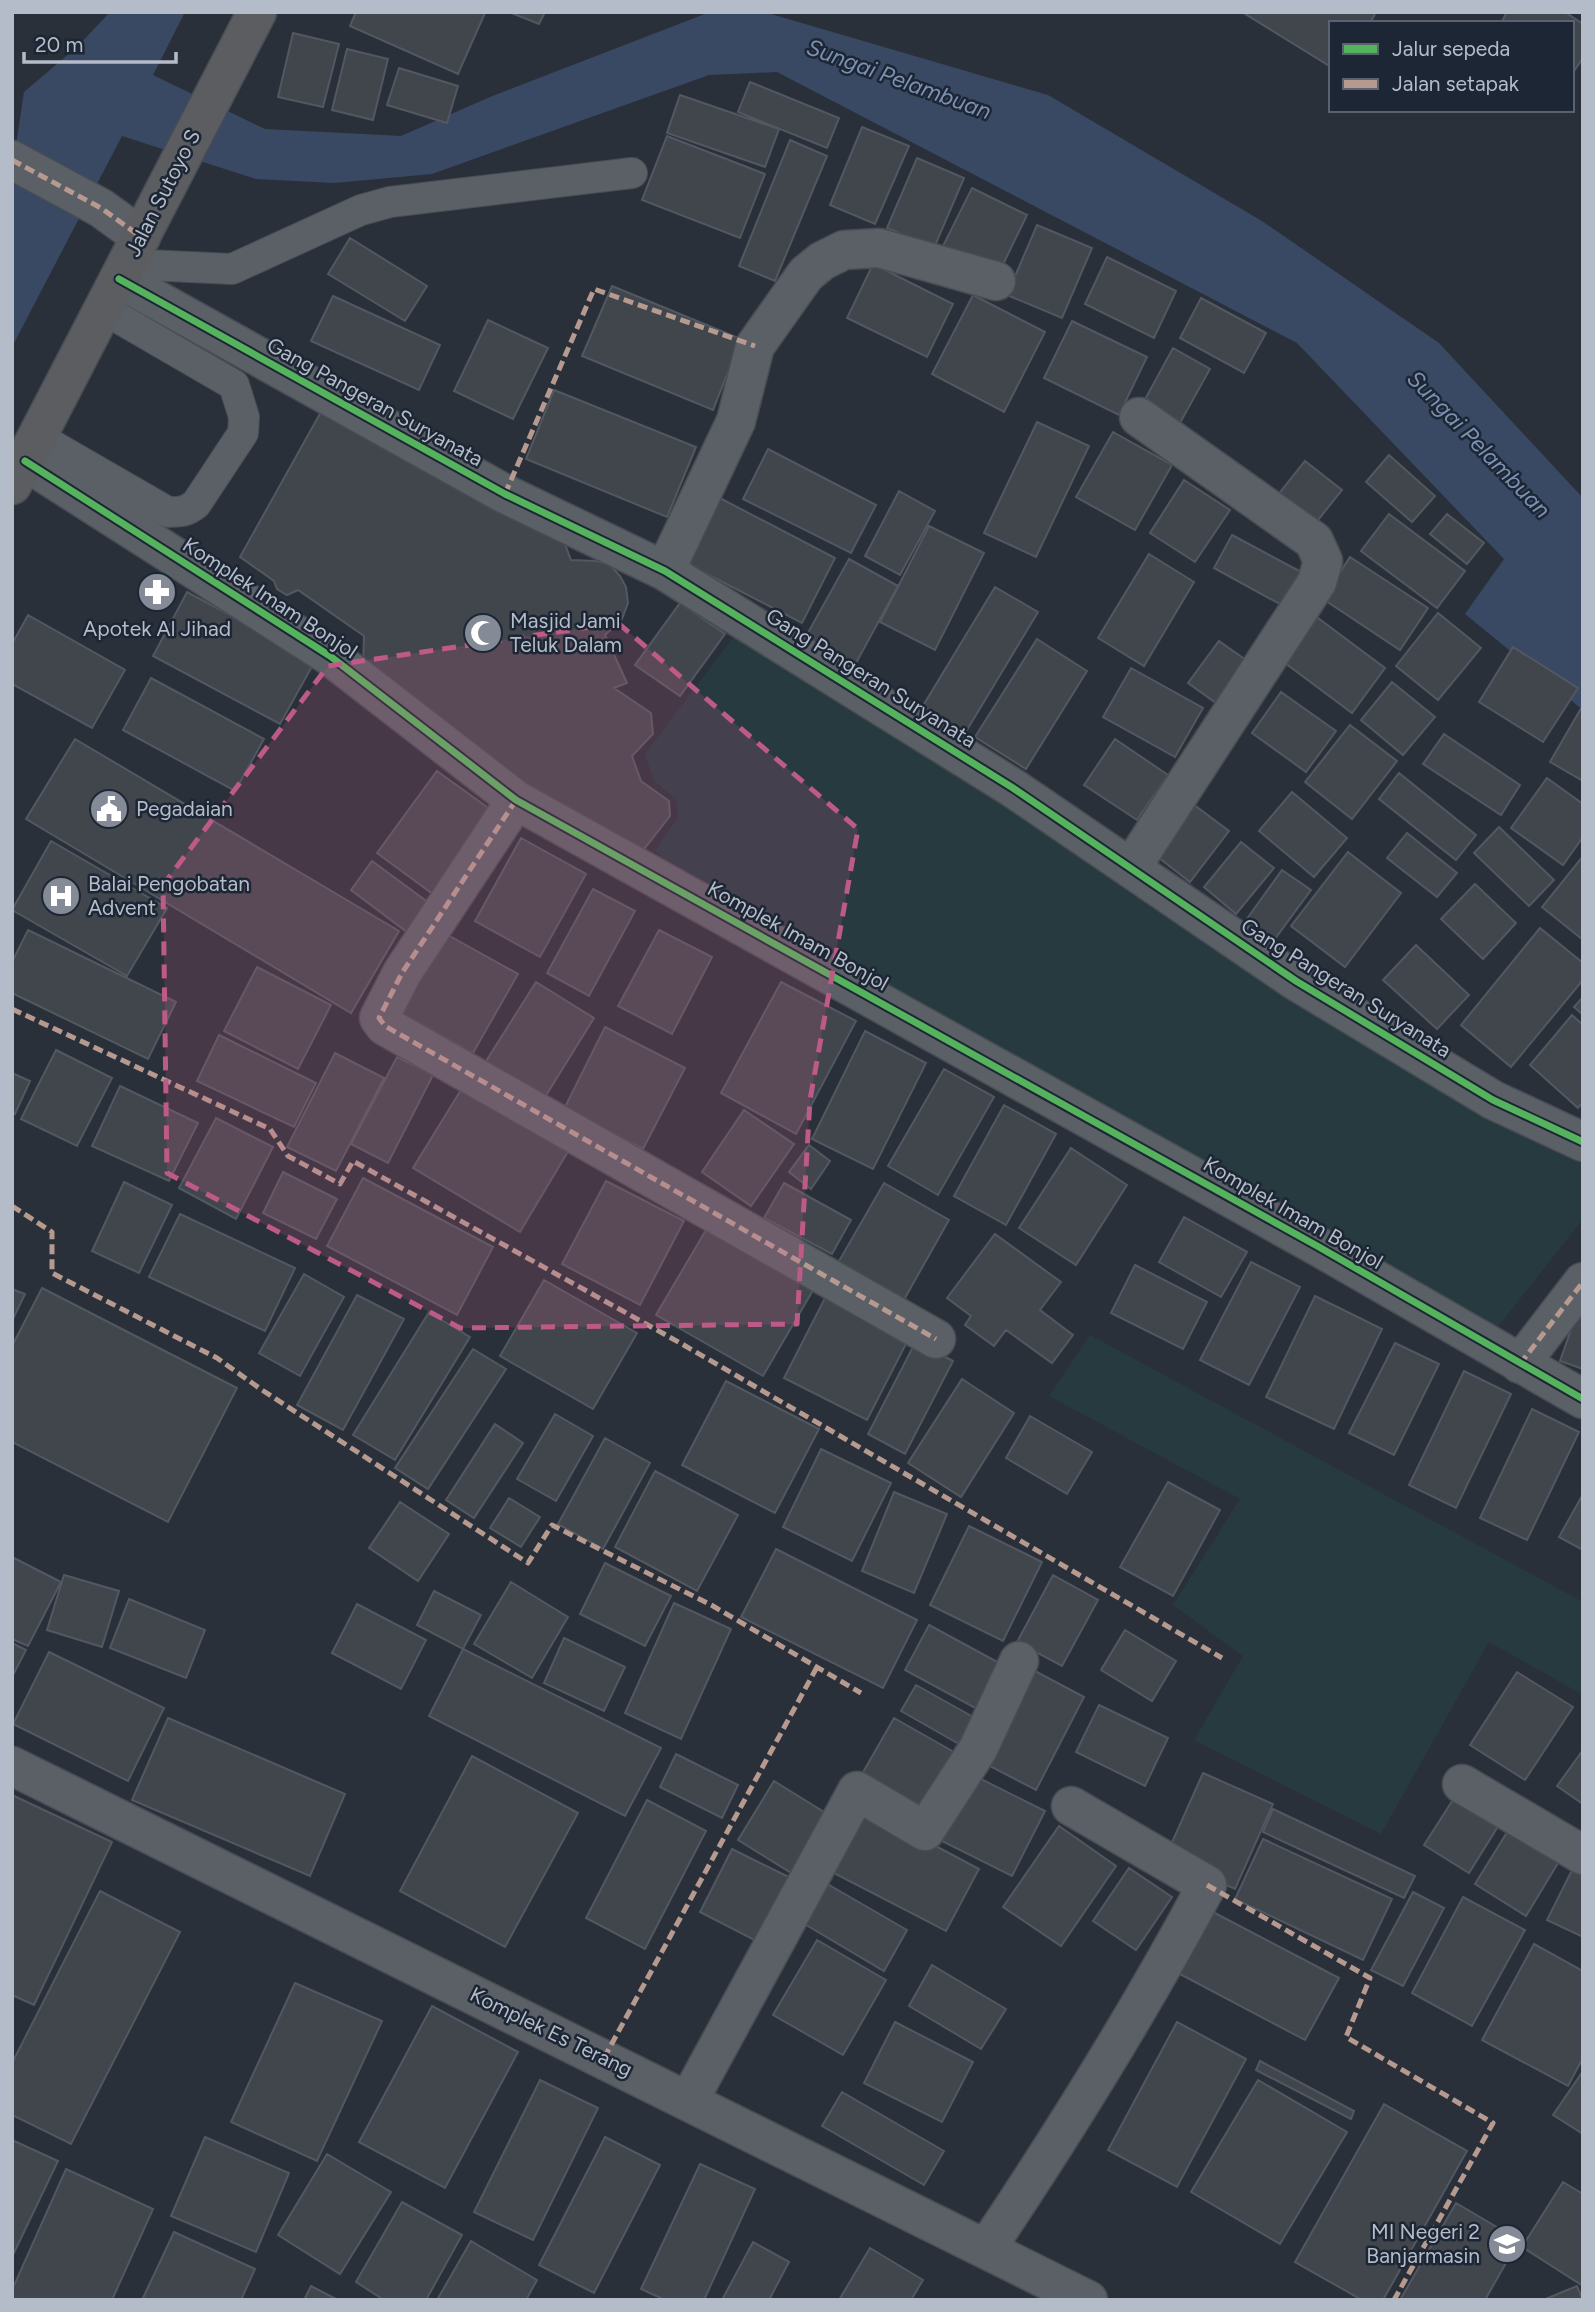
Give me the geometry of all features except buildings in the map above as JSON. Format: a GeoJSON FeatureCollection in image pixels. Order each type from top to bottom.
{"type":"FeatureCollection","features":[{"type":"Feature","properties":{"kind":"highway","name":"Jalan Sutoyo S"},"geometry":{"type":"LineString","coordinates":[[25,461],[252,21]]}},
{"type":"Feature","properties":{"kind":"street","name":"Gang Pangeran Suryanata"},"geometry":{"type":"LineString","coordinates":[[12,160],[101,208],[129,260],[505,494],[665,571],[1013,788],[1296,981],[1493,1100],[1583,1142]]}},
{"type":"Feature","properties":{"kind":"street"},"geometry":{"type":"LineString","coordinates":[[665,571],[736,421],[755,346],[806,274],[822,261],[844,250],[879,248],[996,281]]}},
{"type":"Feature","properties":{"kind":"street"},"geometry":{"type":"LineString","coordinates":[[1131,868],[1317,582],[1322,561],[1314,541],[1139,417]]}},
{"type":"Feature","properties":{"kind":"street","name":"Komplek Imam Bonjol"},"geometry":{"type":"LineString","coordinates":[[25,461],[330,656],[516,800],[1319,1247],[1583,1399]]}},
{"type":"Feature","properties":{"kind":"street"},"geometry":{"type":"LineString","coordinates":[[516,800],[401,973],[379,1018],[385,1026],[936,1339]]}},
{"type":"Feature","properties":{"kind":"street"},"geometry":{"type":"LineString","coordinates":[[1520,1364],[1583,1282]]}},
{"type":"Feature","properties":{"kind":"street"},"geometry":{"type":"LineString","coordinates":[[689,2100],[858,1791],[925,1831],[978,1749],[1019,1661]]}},
{"type":"Feature","properties":{"kind":"street","name":"Komplek Es Terang"},"geometry":{"type":"LineString","coordinates":[[12,1766],[1088,2300]]}},
{"type":"Feature","properties":{"kind":"street"},"geometry":{"type":"LineString","coordinates":[[1462,1784],[1583,1855]]}},
{"type":"Feature","properties":{"kind":"street"},"geometry":{"type":"LineString","coordinates":[[986,2249],[1058,2142],[1162,1970],[1207,1885],[1071,1805]]}},
{"type":"Feature","properties":{"kind":"lane"},"geometry":{"type":"LineString","coordinates":[[129,260],[232,269],[361,210],[390,202],[632,173]]}},
{"type":"Feature","properties":{"kind":"lane"},"geometry":{"type":"LineString","coordinates":[[25,461],[168,512],[180,512],[195,504],[243,433],[244,417],[234,385],[129,260]]}},
{"type":"Feature","properties":{"kind":"highlighted area"},"geometry":{"type":"Polygon","coordinates":[[[618,623],[858,829],[810,1100],[797,1324],[460,1328],[167,1173],[163,885],[328,666],[618,623]]]}},
{"type":"Feature","properties":{"kind":"green space"},"geometry":{"type":"Polygon","coordinates":[[[738,631],[1324,1017],[1484,1111],[1583,1163],[1583,1219],[1493,1333],[1075,1089],[675,872],[655,850],[678,817],[677,800],[654,781],[645,754],[738,631]]]}},
{"type":"Feature","properties":{"kind":"green space"},"geometry":{"type":"Polygon","coordinates":[[[1090,1335],[1583,1602],[1583,1695],[1489,1642],[1381,1834],[1194,1740],[1243,1656],[1173,1605],[1240,1499],[1049,1396],[1090,1335]]]}},
{"type":"Feature","properties":{"kind":"water","name":"Sungai Pelambuan"},"geometry":{"type":"Polygon","coordinates":[[[110,12],[185,12],[153,75],[265,129],[401,136],[490,97],[710,12],[764,12],[1048,95],[1262,221],[1439,343],[1583,498],[1583,710],[1465,614],[1504,559],[1297,343],[777,72],[709,75],[432,174],[334,183],[256,179],[122,136],[12,347],[12,150],[17,139],[24,92],[78,46],[110,12]]]}},
{"type":"Feature","properties":{"kind":"marked path"},"geometry":{"type":"LineString","coordinates":[[12,160],[101,208],[141,237]]}},
{"type":"Feature","properties":{"kind":"marked path"},"geometry":{"type":"LineString","coordinates":[[505,494],[594,289],[755,346]]}},
{"type":"Feature","properties":{"kind":"marked path"},"geometry":{"type":"LineString","coordinates":[[516,800],[402,973],[379,1018],[385,1026],[936,1339]]}},
{"type":"Feature","properties":{"kind":"marked path"},"geometry":{"type":"LineString","coordinates":[[12,1009],[270,1129],[288,1156],[340,1184],[353,1161],[682,1344],[1222,1658]]}},
{"type":"Feature","properties":{"kind":"marked path"},"geometry":{"type":"LineString","coordinates":[[12,1206],[52,1232],[52,1273],[217,1358],[528,1563],[552,1525],[713,1606],[861,1693]]}},
{"type":"Feature","properties":{"kind":"marked path"},"geometry":{"type":"LineString","coordinates":[[1520,1364],[1583,1282]]}},
{"type":"Feature","properties":{"kind":"marked path"},"geometry":{"type":"LineString","coordinates":[[604,2058],[817,1667]]}},
{"type":"Feature","properties":{"kind":"marked path"},"geometry":{"type":"LineString","coordinates":[[1207,1885],[1370,1978],[1346,2037],[1493,2123],[1394,2300]]}},
{"type":"Feature","properties":{"kind":"cycle path"},"geometry":{"type":"LineString","coordinates":[[119,279],[505,494],[665,571],[1013,788],[1296,981],[1493,1100],[1583,1142]]}},
{"type":"Feature","properties":{"kind":"cycle path"},"geometry":{"type":"LineString","coordinates":[[25,461],[330,656],[516,800],[1319,1247],[1583,1399]]}},
{"type":"Feature","properties":{"kind":"place","name":"Apotek Al Jihad"},"geometry":{"type":"Point","coordinates":[157,592]}},
{"type":"Feature","properties":{"kind":"place","name":"Masjid Jami Teluk Dalam"},"geometry":{"type":"Point","coordinates":[483,633]}},
{"type":"Feature","properties":{"kind":"place","name":"Pegadaian"},"geometry":{"type":"Point","coordinates":[109,809]}},
{"type":"Feature","properties":{"kind":"place","name":"Balai Pengobatan Advent"},"geometry":{"type":"Point","coordinates":[61,896]}},
{"type":"Feature","properties":{"kind":"place","name":"MI Negeri 2 Banjarmasin"},"geometry":{"type":"Point","coordinates":[1507,2244]}}]}
